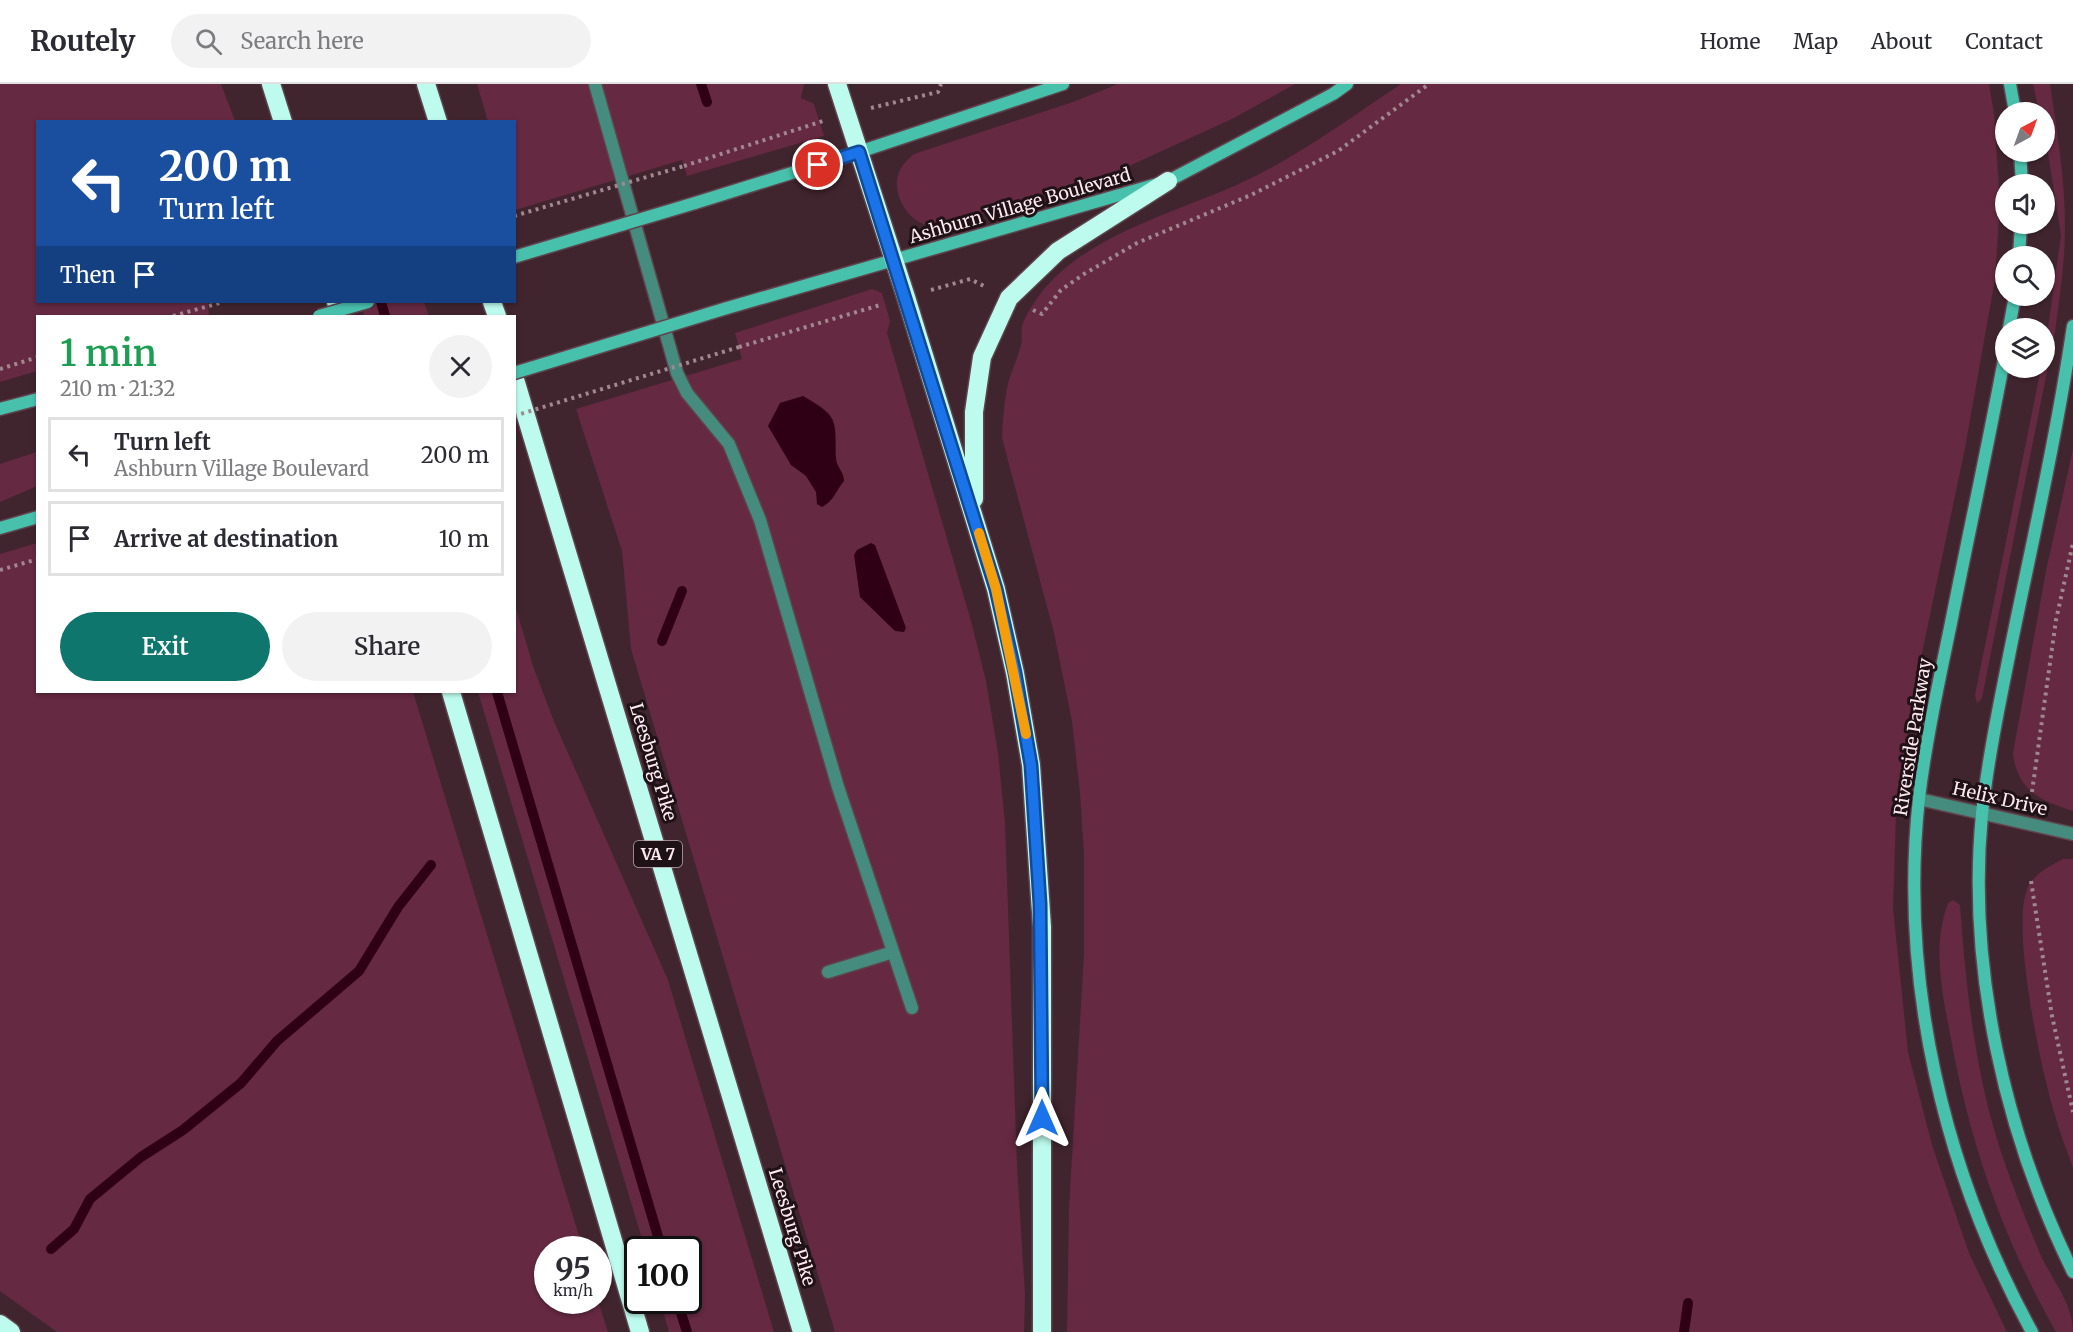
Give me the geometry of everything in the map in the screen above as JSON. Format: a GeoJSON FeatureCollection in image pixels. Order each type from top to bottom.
{"type":"FeatureCollection","features":[{"type":"Feature","properties":{"kind":"highway"},"geometry":{"type":"LineString","coordinates":[[271,84],[282,120]]}},
{"type":"Feature","properties":{"kind":"highway"},"geometry":{"type":"LineString","coordinates":[[426,84],[437,120]]}},
{"type":"Feature","properties":{"kind":"highway"},"geometry":{"type":"LineString","coordinates":[[837,84],[996,589],[1015,673],[1031,765],[1041,927],[1042,1332]]}},
{"type":"Feature","properties":{"kind":"highway"},"geometry":{"type":"LineString","coordinates":[[974,519],[974,412],[982,357],[1009,298],[1058,251],[1168,181]]}},
{"type":"Feature","properties":{"kind":"highway","name":"Leesburg Pike"},"geometry":{"type":"LineString","coordinates":[[516,381],[802,1332]]}},
{"type":"Feature","properties":{"kind":"highway"},"geometry":{"type":"LineString","coordinates":[[451,693],[640,1332]]}},
{"type":"Feature","properties":{"kind":"highway"},"geometry":{"type":"LineString","coordinates":[[0,1324],[11,1332]]}},
{"type":"Feature","properties":{"kind":"main road"},"geometry":{"type":"LineString","coordinates":[[516,256],[859,152],[1063,84]]}},
{"type":"Feature","properties":{"kind":"main road","name":"Ashburn Village Boulevard"},"geometry":{"type":"LineString","coordinates":[[516,373],[727,308],[1168,181],[1333,94],[1347,84]]}},
{"type":"Feature","properties":{"kind":"main road"},"geometry":{"type":"LineString","coordinates":[[2010,84],[2013,102]]}},
{"type":"Feature","properties":{"kind":"main road"},"geometry":{"type":"LineString","coordinates":[[322,315],[364,303]]}},
{"type":"Feature","properties":{"kind":"main road"},"geometry":{"type":"LineString","coordinates":[[2073,326],[2064,386],[2002,691],[1982,814],[1980,885],[1982,946],[2000,1067],[2015,1128],[2033,1183],[2073,1272]]}},
{"type":"Feature","properties":{"kind":"main road","name":"Riverside Parkway"},"geometry":{"type":"LineString","coordinates":[[2000,378],[1936,695],[1919,799],[1916,932],[1932,1055],[1962,1175],[1996,1261],[2032,1332]]}},
{"type":"Feature","properties":{"kind":"main road"},"geometry":{"type":"LineString","coordinates":[[0,409],[36,400]]}},
{"type":"Feature","properties":{"kind":"main road"},"geometry":{"type":"LineString","coordinates":[[0,528],[36,518]]}},
{"type":"Feature","properties":{"kind":"street"},"geometry":{"type":"LineString","coordinates":[[595,84],[677,373],[692,399],[729,444],[760,519],[838,787],[912,1008]]}},
{"type":"Feature","properties":{"kind":"street","name":"Helix Drive"},"geometry":{"type":"LineString","coordinates":[[1919,799],[2073,834]]}},
{"type":"Feature","properties":{"kind":"street"},"geometry":{"type":"LineString","coordinates":[[828,972],[893,952]]}},
{"type":"Feature","properties":{"kind":"path"},"geometry":{"type":"LineString","coordinates":[[516,215],[684,166],[846,114],[938,92],[941,84]]}},
{"type":"Feature","properties":{"kind":"path"},"geometry":{"type":"LineString","coordinates":[[176,315],[219,303]]}},
{"type":"Feature","properties":{"kind":"path"},"geometry":{"type":"LineString","coordinates":[[516,415],[739,347]]}},
{"type":"Feature","properties":{"kind":"path"},"geometry":{"type":"LineString","coordinates":[[0,369],[36,358]]}},
{"type":"Feature","properties":{"kind":"path"},"geometry":{"type":"LineString","coordinates":[[2032,792],[2056,620],[2073,543]]}},
{"type":"Feature","properties":{"kind":"path"},"geometry":{"type":"LineString","coordinates":[[0,570],[36,560]]}},
{"type":"Feature","properties":{"kind":"path"},"geometry":{"type":"LineString","coordinates":[[2031,881],[2052,1016],[2073,1112]]}},
{"type":"Feature","properties":{"kind":"shaded area"},"geometry":{"type":"Polygon","coordinates":[[[0,84],[221,84],[235,120],[36,120],[36,303],[208,303],[209,315],[36,315],[36,371],[0,382],[0,84]]]}},
{"type":"Feature","properties":{"kind":"shaded area"},"geometry":{"type":"Polygon","coordinates":[[[477,84],[804,84],[801,98],[814,104],[824,136],[687,176],[682,160],[516,210],[516,120],[488,120],[477,84]]]}},
{"type":"Feature","properties":{"kind":"shaded area"},"geometry":{"type":"Polygon","coordinates":[[[1118,84],[1295,84],[1234,118],[1127,167],[946,226],[919,222],[902,204],[897,180],[902,167],[914,154],[1073,102],[1118,84]]]}},
{"type":"Feature","properties":{"kind":"shaded area"},"geometry":{"type":"Polygon","coordinates":[[[1401,84],[1989,84],[1994,114],[1995,162],[1997,162],[1998,174],[1995,174],[1995,234],[1998,234],[1997,246],[1995,246],[1995,279],[1965,448],[1913,696],[1896,815],[1893,908],[1908,1052],[1932,1145],[1969,1253],[2007,1332],[1067,1332],[1069,1208],[1084,954],[1084,855],[1080,793],[1072,721],[1054,633],[1002,438],[1006,394],[1021,345],[1023,323],[1042,292],[1067,267],[1097,246],[1130,229],[1267,170],[1401,84]]]}},
{"type":"Feature","properties":{"kind":"shaded area"},"geometry":{"type":"Polygon","coordinates":[[[2033,84],[2050,84],[2053,102],[2037,102],[2033,84]]]}},
{"type":"Feature","properties":{"kind":"shaded area"},"geometry":{"type":"Polygon","coordinates":[[[2055,120],[2064,190],[2065,226],[2055,331],[2055,318],[2049,318],[2051,306],[2055,306],[2055,278],[2061,235],[2055,197],[2055,174],[2051,174],[2049,162],[2055,162],[2055,120]]]}},
{"type":"Feature","properties":{"kind":"shaded area"},"geometry":{"type":"Polygon","coordinates":[[[872,289],[882,293],[890,321],[887,333],[971,621],[986,681],[998,753],[1005,823],[1017,1166],[1025,1294],[1024,1332],[835,1332],[631,649],[622,551],[576,409],[742,359],[735,333],[872,289]]]}},
{"type":"Feature","properties":{"kind":"shaded area"},"geometry":{"type":"Polygon","coordinates":[[[360,303],[424,303],[429,315],[364,315],[360,303]]]}},
{"type":"Feature","properties":{"kind":"shaded area"},"geometry":{"type":"Polygon","coordinates":[[[2039,378],[2046,378],[1982,698],[1977,703],[1975,695],[2039,378]]]}},
{"type":"Feature","properties":{"kind":"shaded area"},"geometry":{"type":"Polygon","coordinates":[[[803,396],[824,409],[833,421],[836,435],[836,461],[844,478],[833,498],[822,507],[817,504],[816,492],[806,476],[791,465],[768,426],[780,403],[803,396]]]}},
{"type":"Feature","properties":{"kind":"shaded area"},"geometry":{"type":"Polygon","coordinates":[[[2073,449],[2073,811],[2050,803],[2032,792],[2019,776],[2013,753],[2046,571],[2073,449]]]}},
{"type":"Feature","properties":{"kind":"shaded area"},"geometry":{"type":"Polygon","coordinates":[[[36,452],[36,486],[0,502],[0,464],[36,452]]]}},
{"type":"Feature","properties":{"kind":"shaded area"},"geometry":{"type":"Polygon","coordinates":[[[36,543],[36,693],[413,693],[579,1236],[534,1236],[534,1314],[602,1314],[608,1332],[57,1332],[0,1291],[0,554],[36,543]]]}},
{"type":"Feature","properties":{"kind":"shaded area"},"geometry":{"type":"Polygon","coordinates":[[[871,543],[875,545],[906,628],[904,632],[895,631],[860,597],[854,555],[857,550],[871,543]]]}},
{"type":"Feature","properties":{"kind":"shaded area"},"geometry":{"type":"Polygon","coordinates":[[[516,608],[533,666],[553,719],[668,980],[774,1332],[669,1332],[664,1314],[702,1314],[702,1236],[641,1236],[478,693],[516,693],[516,608]]]}},
{"type":"Feature","properties":{"kind":"shaded area"},"geometry":{"type":"Polygon","coordinates":[[[2063,859],[2073,859],[2073,1168],[2048,1092],[2035,1032],[2029,998],[2023,932],[2023,906],[2028,887],[2039,874],[2063,859]]]}},
{"type":"Feature","properties":{"kind":"shaded area"},"geometry":{"type":"Polygon","coordinates":[[[1953,900],[1960,905],[1973,1030],[1992,1122],[2031,1232],[2070,1312],[2073,1332],[2056,1332],[2036,1296],[1990,1187],[1967,1113],[1947,1018],[1940,969],[1940,935],[1943,919],[1948,903],[1953,900]]]}},
{"type":"Feature","properties":{"kind":"waterway"},"geometry":{"type":"LineString","coordinates":[[701,84],[707,102]]}},
{"type":"Feature","properties":{"kind":"waterway"},"geometry":{"type":"LineString","coordinates":[[381,303],[385,315]]}},
{"type":"Feature","properties":{"kind":"waterway"},"geometry":{"type":"LineString","coordinates":[[662,641],[682,591]]}},
{"type":"Feature","properties":{"kind":"waterway"},"geometry":{"type":"LineString","coordinates":[[497,693],[658,1236]]}},
{"type":"Feature","properties":{"kind":"waterway"},"geometry":{"type":"LineString","coordinates":[[51,1249],[74,1229],[90,1199],[141,1157],[183,1130],[241,1083],[277,1041],[359,971],[398,907],[431,865]]}},
{"type":"Feature","properties":{"kind":"waterway"},"geometry":{"type":"LineString","coordinates":[[1684,1332],[1688,1303]]}},
{"type":"Feature","properties":{"kind":"waterway"},"geometry":{"type":"LineString","coordinates":[[681,1314],[687,1332]]}},
{"type":"Feature","properties":{"kind":"slow traffic"},"geometry":{"type":"LineString","coordinates":[[979,533],[996,589],[1026,734]]}},
{"type":"Feature","properties":{"kind":"route"},"geometry":{"type":"LineString","coordinates":[[818,165],[859,152],[996,589],[1015,673],[1031,765],[1041,927],[1042,1118]]}}]}
